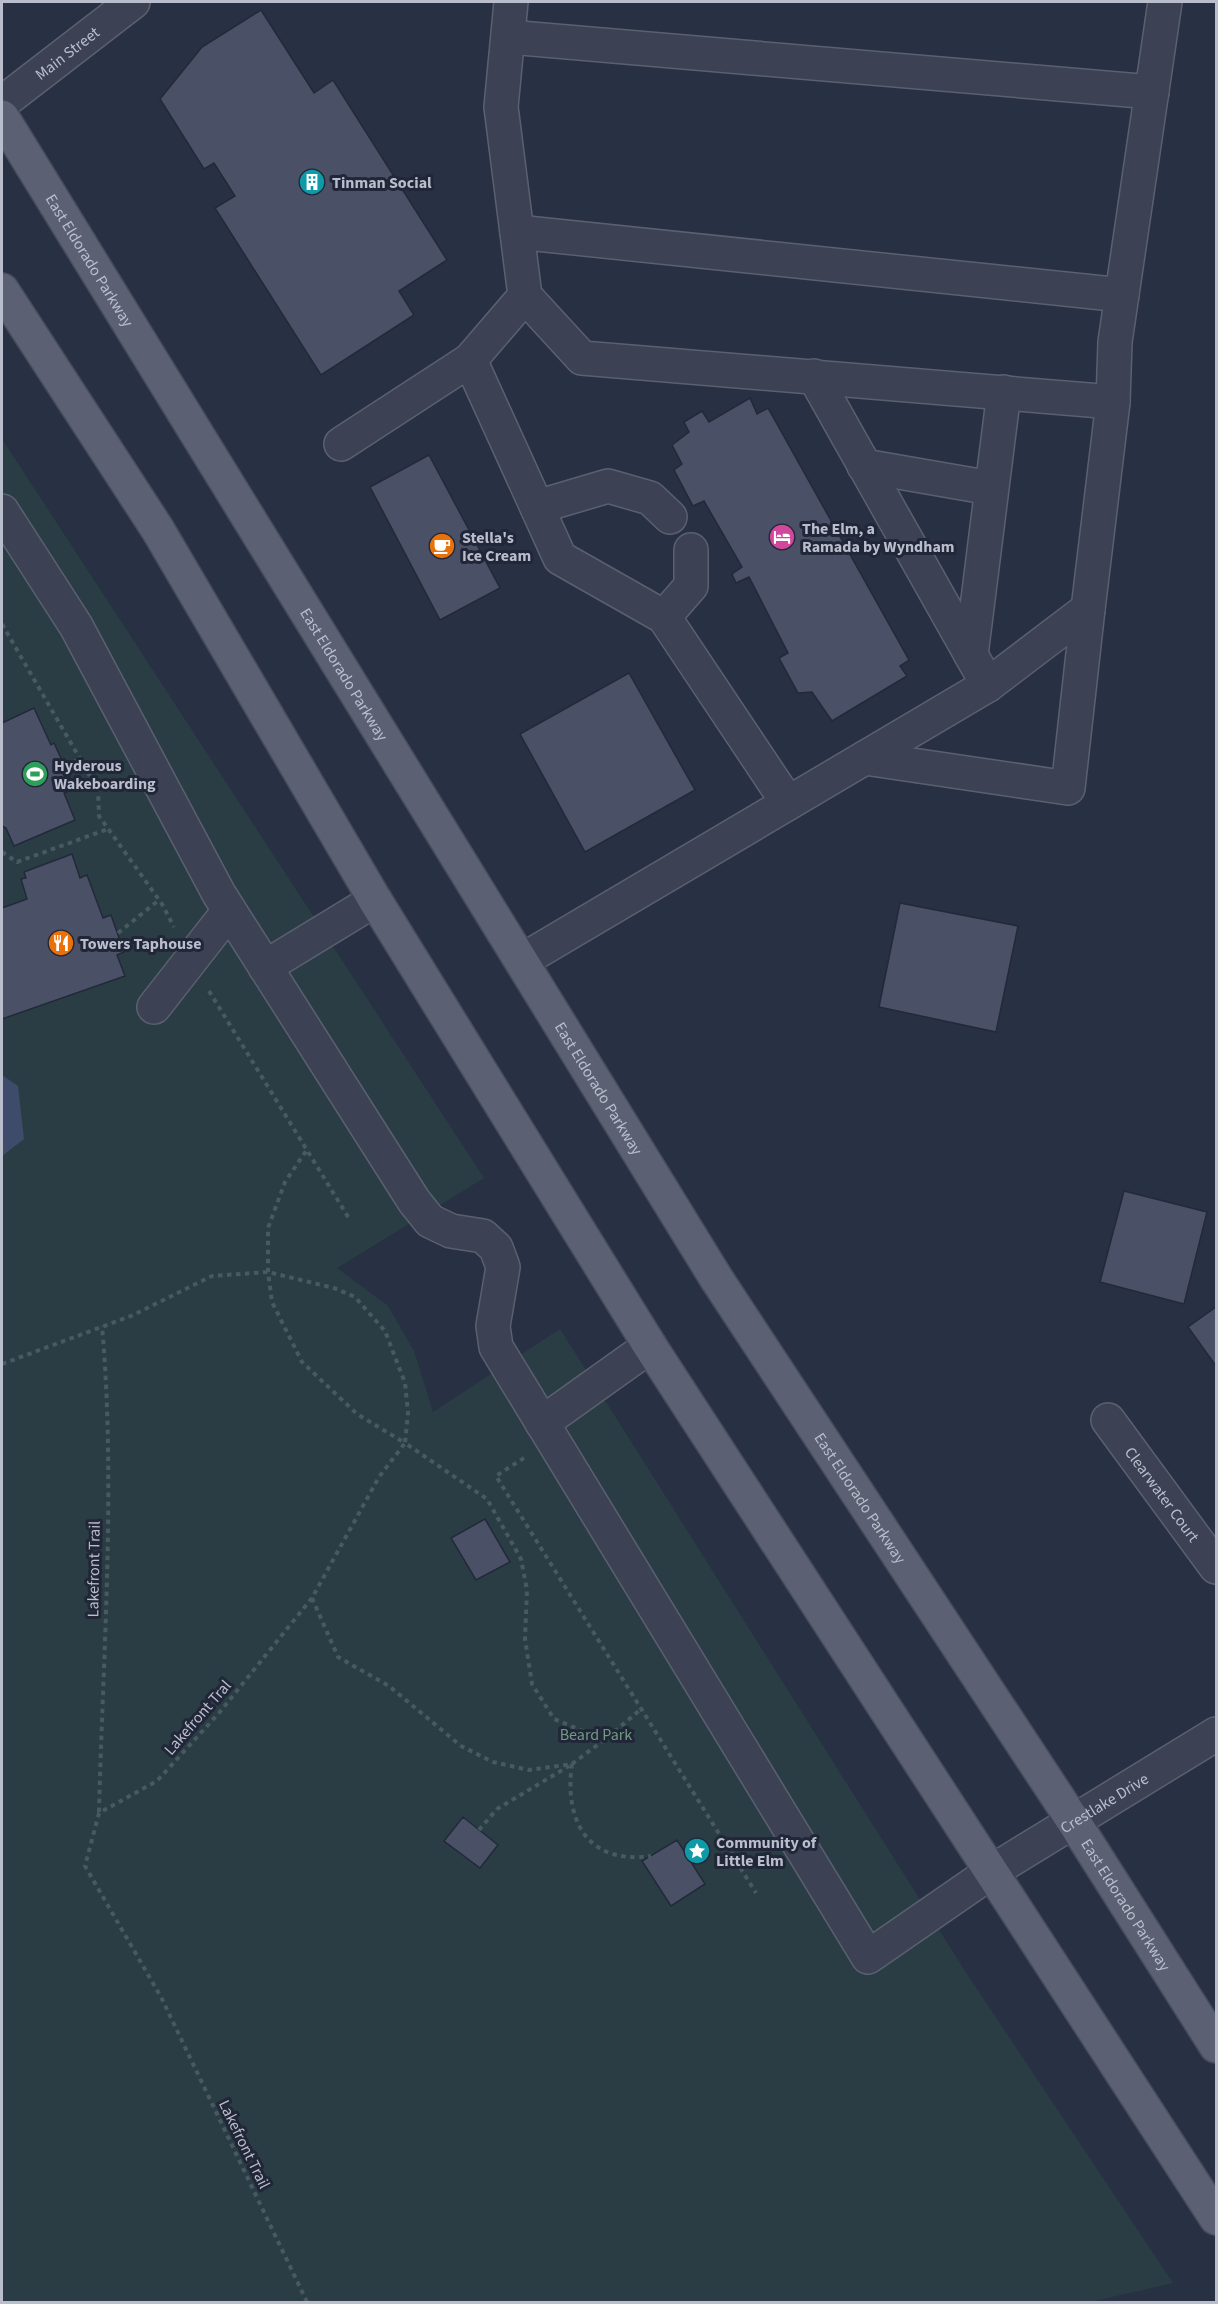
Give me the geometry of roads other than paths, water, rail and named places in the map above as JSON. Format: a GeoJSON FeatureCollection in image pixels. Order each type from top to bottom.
{"type":"FeatureCollection","features":[{"type":"Feature","properties":{"kind":"main road","name":"East Eldorado Parkway"},"geometry":{"type":"LineString","coordinates":[[2,117],[523,960],[716,1278],[1074,1822],[1216,2046]]}},
{"type":"Feature","properties":{"kind":"main road"},"geometry":{"type":"LineString","coordinates":[[2,291],[158,530],[375,900],[650,1346],[1216,2218]]}},
{"type":"Feature","properties":{"kind":"street","name":"Main Street"},"geometry":{"type":"LineString","coordinates":[[2,103],[133,2]]}},
{"type":"Feature","properties":{"kind":"street"},"geometry":{"type":"LineString","coordinates":[[511,2],[501,107],[525,296],[582,358],[1113,402]]}},
{"type":"Feature","properties":{"kind":"street"},"geometry":{"type":"LineString","coordinates":[[865,758],[1068,788],[1113,402],[1115,342],[1165,2]]}},
{"type":"Feature","properties":{"kind":"street"},"geometry":{"type":"LineString","coordinates":[[508,37],[1152,92]]}},
{"type":"Feature","properties":{"kind":"street"},"geometry":{"type":"LineString","coordinates":[[517,232],[1122,295]]}},
{"type":"Feature","properties":{"kind":"street"},"geometry":{"type":"LineString","coordinates":[[341,444],[470,360],[525,296]]}},
{"type":"Feature","properties":{"kind":"street"},"geometry":{"type":"LineString","coordinates":[[470,360],[560,558],[664,617],[788,803]]}},
{"type":"Feature","properties":{"kind":"street"},"geometry":{"type":"LineString","coordinates":[[814,376],[988,685]]}},
{"type":"Feature","properties":{"kind":"street"},"geometry":{"type":"LineString","coordinates":[[971,655],[1004,392]]}},
{"type":"Feature","properties":{"kind":"street"},"geometry":{"type":"LineString","coordinates":[[864,466],[992,488]]}},
{"type":"Feature","properties":{"kind":"street"},"geometry":{"type":"LineString","coordinates":[[537,507],[608,486],[650,498],[670,517]]}},
{"type":"Feature","properties":{"kind":"street"},"geometry":{"type":"LineString","coordinates":[[2,511],[76,626],[229,911],[414,1201],[430,1221],[452,1231],[483,1236],[496,1248],[503,1267],[493,1326],[496,1347],[547,1431],[650,1346]]}},
{"type":"Feature","properties":{"kind":"street"},"geometry":{"type":"LineString","coordinates":[[664,617],[691,586],[691,550]]}},
{"type":"Feature","properties":{"kind":"street"},"geometry":{"type":"LineString","coordinates":[[523,960],[988,685],[1088,609]]}},
{"type":"Feature","properties":{"kind":"street"},"geometry":{"type":"LineString","coordinates":[[264,967],[375,900]]}},
{"type":"Feature","properties":{"kind":"street"},"geometry":{"type":"LineString","coordinates":[[154,1007],[229,911]]}},
{"type":"Feature","properties":{"kind":"street","name":"Clearwater Court"},"geometry":{"type":"LineString","coordinates":[[1108,1420],[1216,1567]]}},
{"type":"Feature","properties":{"kind":"street","name":"Crestlake Drive"},"geometry":{"type":"LineString","coordinates":[[547,1431],[868,1957],[991,1872],[1216,1734]]}},
{"type":"Feature","properties":{"kind":"water"},"geometry":{"type":"Polygon","coordinates":[[[2,1075],[18,1086],[24,1139],[2,1156],[2,1075]]]}},
{"type":"Feature","properties":{"kind":"place","name":"Tinman Social"},"geometry":{"type":"Point","coordinates":[312,182]}},
{"type":"Feature","properties":{"kind":"place","name":"The Elm, a Ramada by Wyndham"},"geometry":{"type":"Point","coordinates":[782,537]}},
{"type":"Feature","properties":{"kind":"place","name":"Stella's Ice Cream"},"geometry":{"type":"Point","coordinates":[442,546]}},
{"type":"Feature","properties":{"kind":"place","name":"Hyderous Wakeboarding"},"geometry":{"type":"Point","coordinates":[35,774]}},
{"type":"Feature","properties":{"kind":"place","name":"Towers Taphouse"},"geometry":{"type":"Point","coordinates":[61,943]}},
{"type":"Feature","properties":{"kind":"place","name":"Community of Little Elm"},"geometry":{"type":"Point","coordinates":[697,1851]}},
{"type":"Feature","properties":{"kind":"park label","name":"Beard Park"},"geometry":{"type":"Point","coordinates":[596,1734]}}]}
